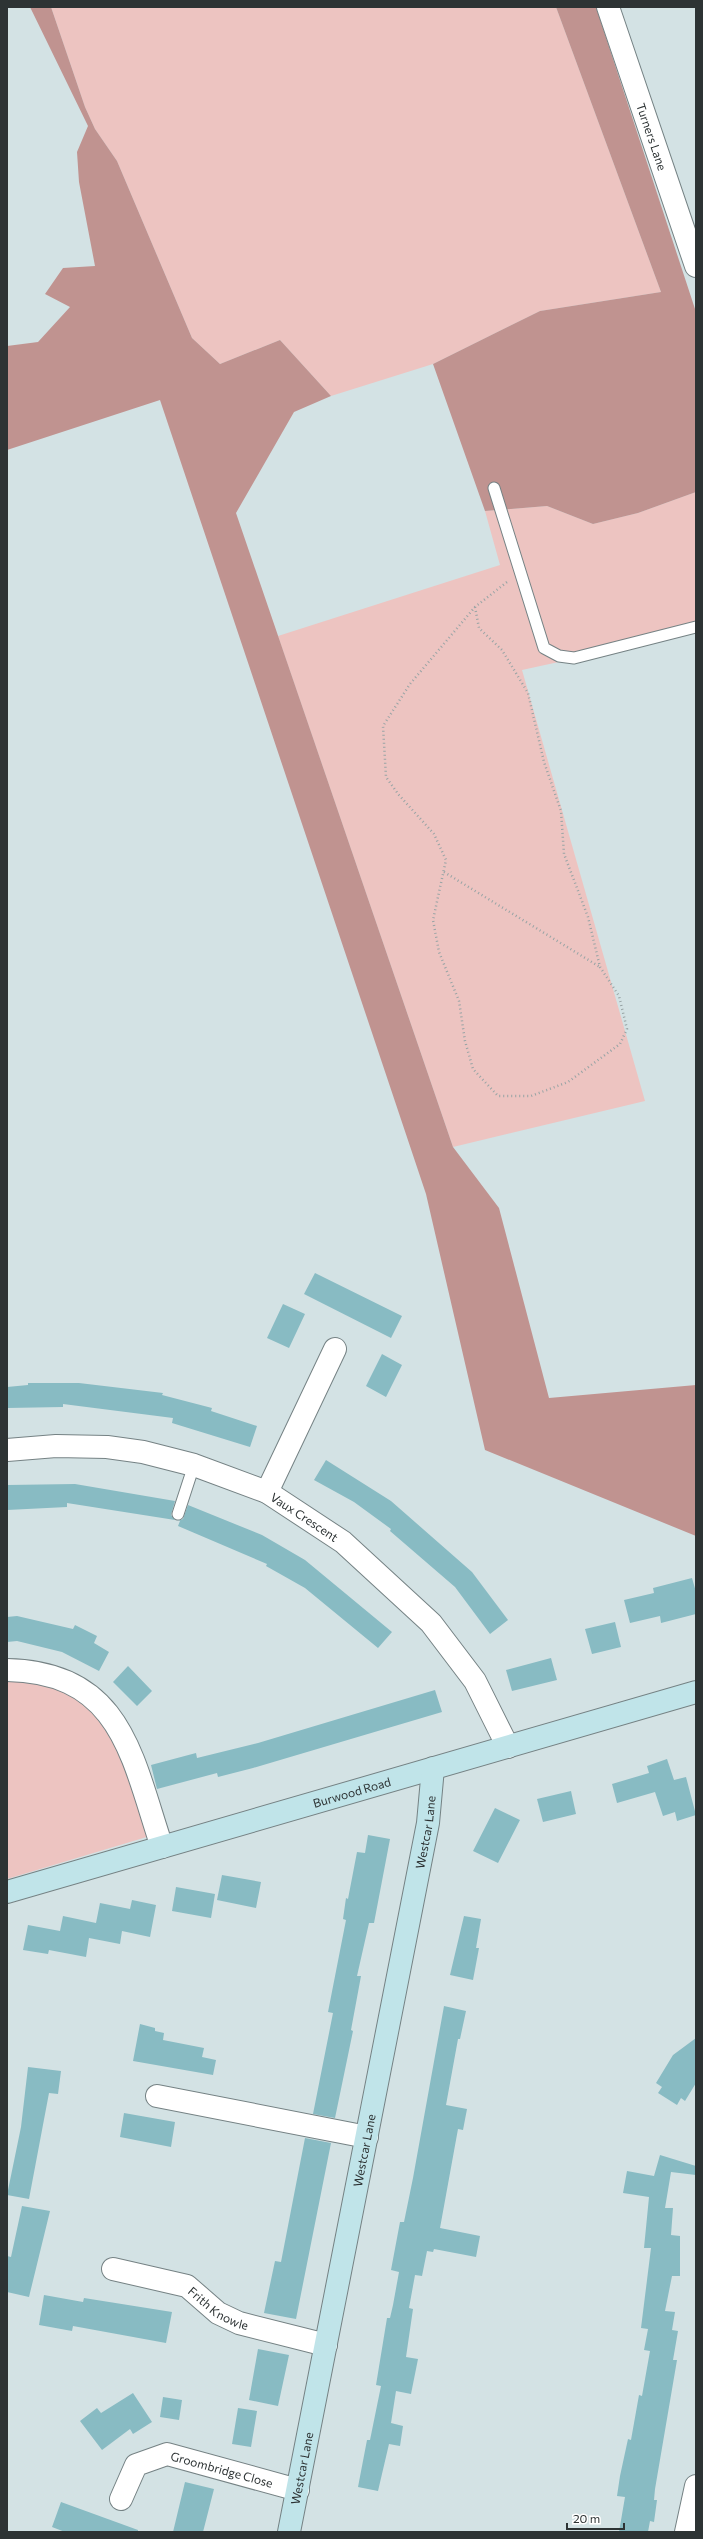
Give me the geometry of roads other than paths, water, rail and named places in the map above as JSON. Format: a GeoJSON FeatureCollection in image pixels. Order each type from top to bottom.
{"type":"FeatureCollection","features":[{"type":"Feature","properties":{"kind":"street","name":"Turners Lane"},"geometry":{"type":"LineString","coordinates":[[608,7],[696,266]]}},
{"type":"Feature","properties":{"kind":"street"},"geometry":{"type":"LineString","coordinates":[[267,1492],[335,1349]]}},
{"type":"Feature","properties":{"kind":"street","name":"Vaux Crescent"},"geometry":{"type":"LineString","coordinates":[[7,1450],[56,1446],[107,1447],[142,1452],[194,1465],[267,1492],[343,1542],[432,1623],[475,1681],[508,1747]]}},
{"type":"Feature","properties":{"kind":"street"},"geometry":{"type":"LineString","coordinates":[[7,1670],[52,1674],[74,1684],[106,1711],[119,1728],[128,1746],[162,1847]]}},
{"type":"Feature","properties":{"kind":"street","name":"Burwood Road"},"geometry":{"type":"LineString","coordinates":[[7,1892],[696,1692]]}},
{"type":"Feature","properties":{"kind":"street","name":"Westcar Lane"},"geometry":{"type":"LineString","coordinates":[[289,2532],[428,1823],[433,1768]]}},
{"type":"Feature","properties":{"kind":"street"},"geometry":{"type":"LineString","coordinates":[[157,2096],[367,2137]]}},
{"type":"Feature","properties":{"kind":"street","name":"Frith Knowle"},"geometry":{"type":"LineString","coordinates":[[113,2269],[188,2286],[218,2313],[239,2323],[326,2345]]}},
{"type":"Feature","properties":{"kind":"street","name":"Groombridge Close"},"geometry":{"type":"LineString","coordinates":[[121,2499],[136,2465],[167,2454],[298,2490]]}},
{"type":"Feature","properties":{"kind":"street"},"geometry":{"type":"LineString","coordinates":[[686,2532],[696,2486]]}},
{"type":"Feature","properties":{"kind":"lane"},"geometry":{"type":"LineString","coordinates":[[494,488],[544,648],[559,656],[574,658],[696,627]]}},
{"type":"Feature","properties":{"kind":"lane"},"geometry":{"type":"LineString","coordinates":[[178,1514],[194,1465]]}}]}
